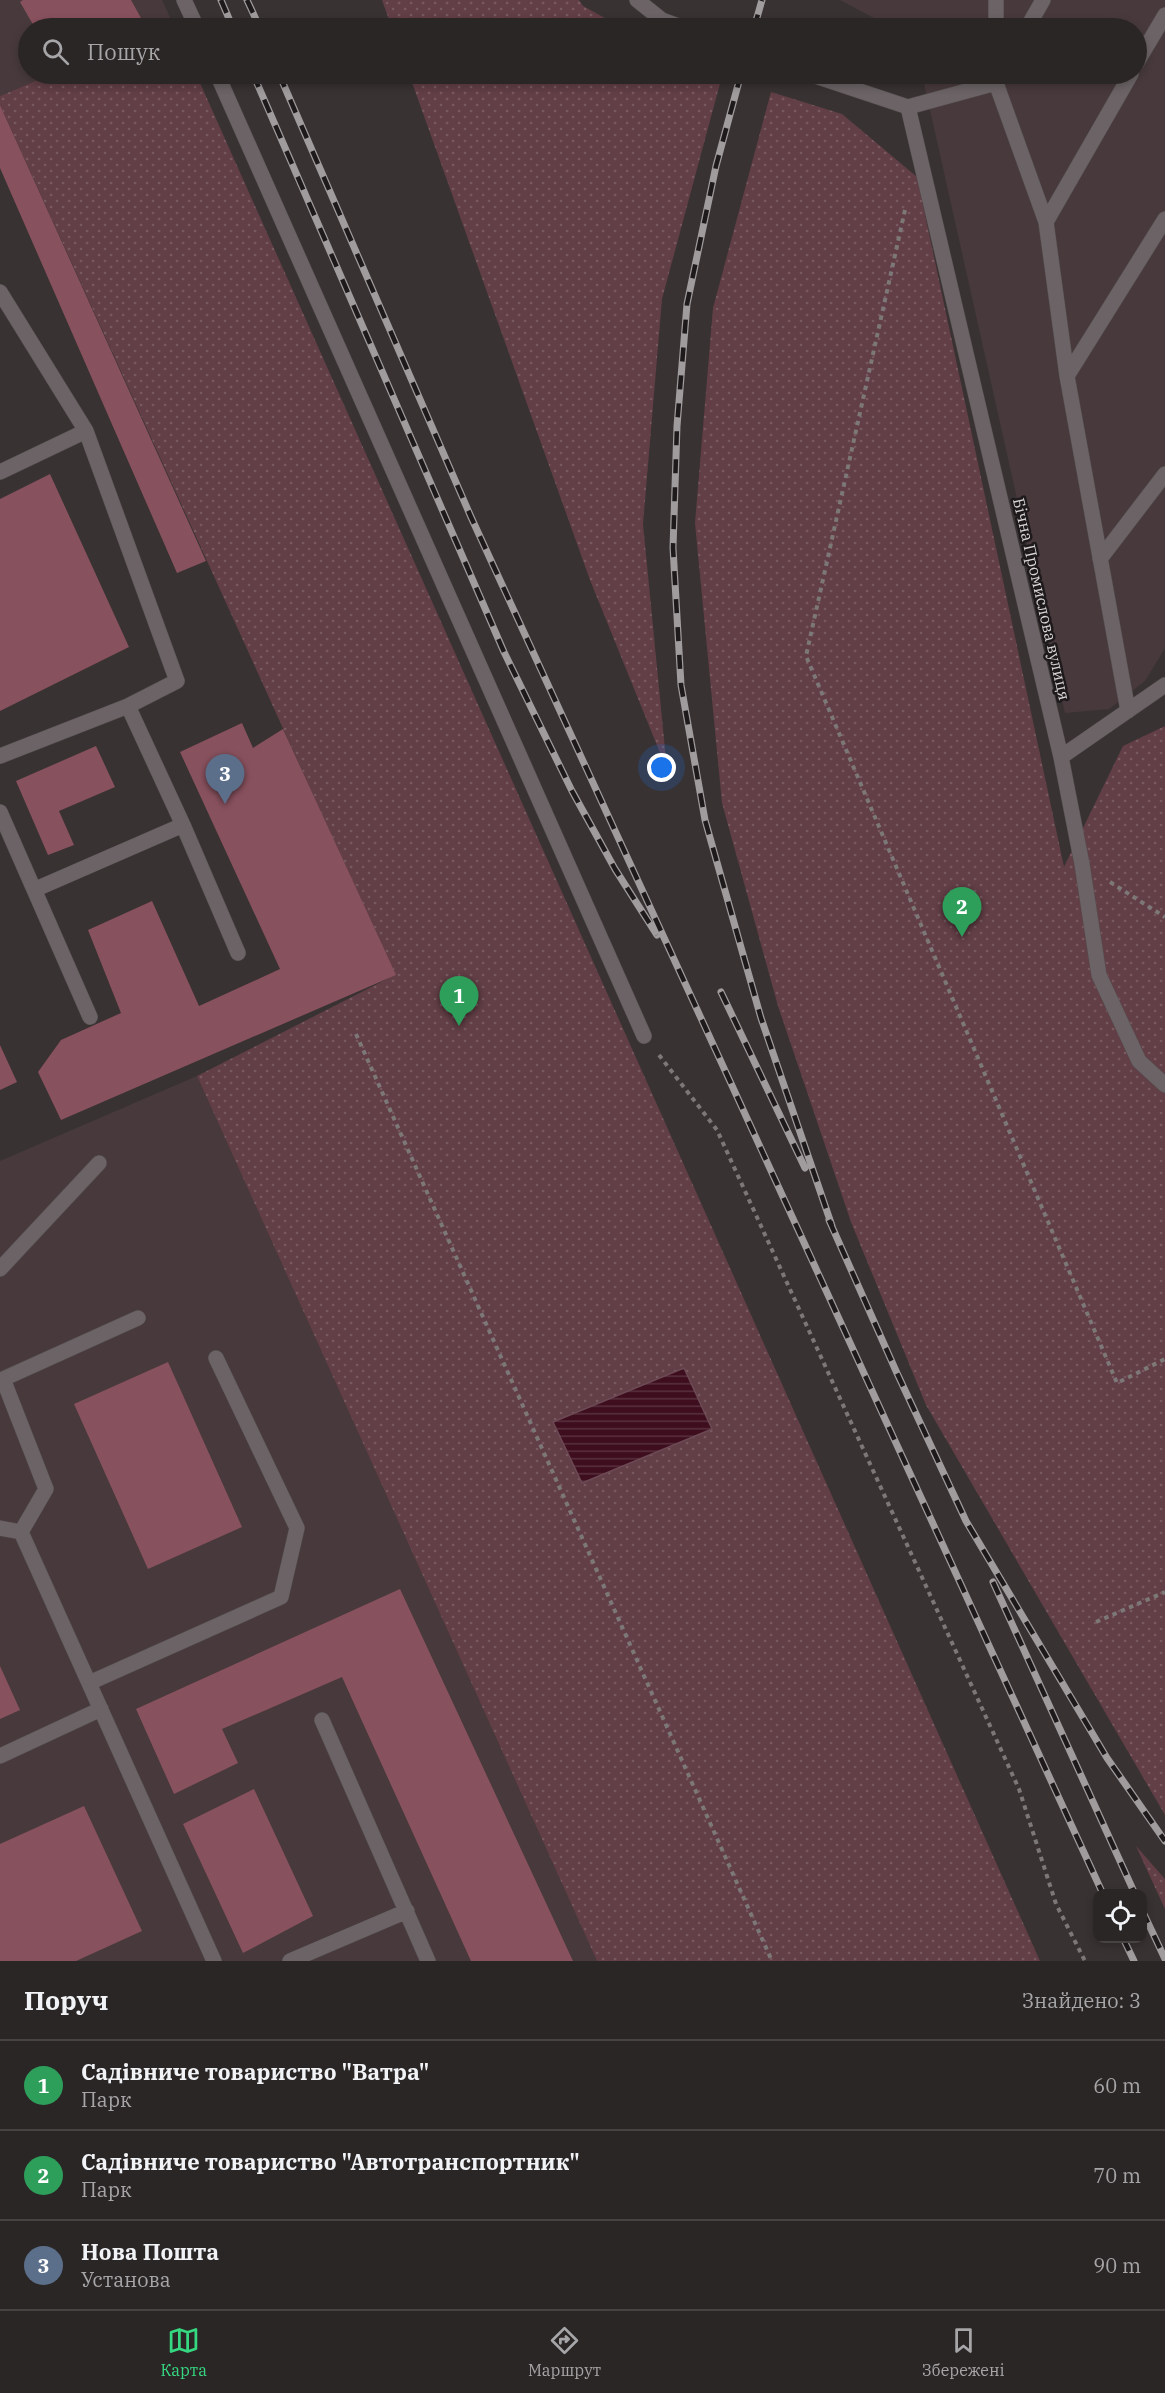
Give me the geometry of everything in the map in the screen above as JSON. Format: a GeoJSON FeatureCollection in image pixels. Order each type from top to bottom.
{"type":"FeatureCollection","features":[{"type":"Feature","properties":{"kind":"lane"},"geometry":{"type":"LineString","coordinates":[[184,0],[192,18]]}},
{"type":"Feature","properties":{"kind":"lane"},"geometry":{"type":"LineString","coordinates":[[637,0],[660,18]]}},
{"type":"Feature","properties":{"kind":"lane"},"geometry":{"type":"LineString","coordinates":[[996,0],[996,18]]}},
{"type":"Feature","properties":{"kind":"lane"},"geometry":{"type":"LineString","coordinates":[[1033,18],[1043,0]]}},
{"type":"Feature","properties":{"kind":"lane"},"geometry":{"type":"LineString","coordinates":[[1147,46],[1165,15]]}},
{"type":"Feature","properties":{"kind":"lane"},"geometry":{"type":"LineString","coordinates":[[221,84],[644,1036]]}},
{"type":"Feature","properties":{"kind":"lane"},"geometry":{"type":"LineString","coordinates":[[838,84],[908,107],[977,84]]}},
{"type":"Feature","properties":{"kind":"lane"},"geometry":{"type":"LineString","coordinates":[[1000,84],[1046,222],[1067,376],[1128,711]]}},
{"type":"Feature","properties":{"kind":"lane"},"geometry":{"type":"LineString","coordinates":[[1046,222],[1125,84]]}},
{"type":"Feature","properties":{"kind":"lane","name":"Бічна Промислова вулиця"},"geometry":{"type":"LineString","coordinates":[[908,107],[1060,758],[1082,864],[1099,975],[1139,1061],[1165,1085]]}},
{"type":"Feature","properties":{"kind":"lane"},"geometry":{"type":"LineString","coordinates":[[1067,376],[1165,219]]}},
{"type":"Feature","properties":{"kind":"lane"},"geometry":{"type":"LineString","coordinates":[[0,292],[86,431],[177,681],[128,706],[0,756]]}},
{"type":"Feature","properties":{"kind":"lane"},"geometry":{"type":"LineString","coordinates":[[0,472],[86,431]]}},
{"type":"Feature","properties":{"kind":"lane"},"geometry":{"type":"LineString","coordinates":[[1100,559],[1165,474]]}},
{"type":"Feature","properties":{"kind":"lane"},"geometry":{"type":"LineString","coordinates":[[1060,758],[1165,685]]}},
{"type":"Feature","properties":{"kind":"lane"},"geometry":{"type":"LineString","coordinates":[[128,706],[183,825],[238,953]]}},
{"type":"Feature","properties":{"kind":"lane"},"geometry":{"type":"LineString","coordinates":[[0,812],[36,889],[90,1017]]}},
{"type":"Feature","properties":{"kind":"lane"},"geometry":{"type":"LineString","coordinates":[[36,889],[183,825]]}},
{"type":"Feature","properties":{"kind":"lane"},"geometry":{"type":"LineString","coordinates":[[0,1269],[99,1163]]}},
{"type":"Feature","properties":{"kind":"lane"},"geometry":{"type":"LineString","coordinates":[[21,1532],[46,1489],[2,1376],[138,1318]]}},
{"type":"Feature","properties":{"kind":"lane"},"geometry":{"type":"LineString","coordinates":[[89,1683],[281,1597],[297,1528],[216,1358]]}},
{"type":"Feature","properties":{"kind":"lane"},"geometry":{"type":"LineString","coordinates":[[0,1528],[21,1532]]}},
{"type":"Feature","properties":{"kind":"lane"},"geometry":{"type":"LineString","coordinates":[[21,1532],[214,1961]]}},
{"type":"Feature","properties":{"kind":"lane"},"geometry":{"type":"LineString","coordinates":[[0,1756],[101,1710]]}},
{"type":"Feature","properties":{"kind":"lane"},"geometry":{"type":"LineString","coordinates":[[322,1720],[429,1961]]}},
{"type":"Feature","properties":{"kind":"lane"},"geometry":{"type":"LineString","coordinates":[[290,1961],[407,1911]]}},
{"type":"Feature","properties":{"kind":"path"},"geometry":{"type":"LineString","coordinates":[[906,205],[806,656],[1117,1383],[1165,1359]]}},
{"type":"Feature","properties":{"kind":"path"},"geometry":{"type":"LineString","coordinates":[[1082,864],[1165,917]]}},
{"type":"Feature","properties":{"kind":"path"},"geometry":{"type":"LineString","coordinates":[[356,1034],[772,1961]]}},
{"type":"Feature","properties":{"kind":"path"},"geometry":{"type":"LineString","coordinates":[[644,1036],[717,1130],[1019,1789],[1056,1904],[1085,1961]]}},
{"type":"Feature","properties":{"kind":"path"},"geometry":{"type":"LineString","coordinates":[[1096,1622],[1165,1592]]}},
{"type":"Feature","properties":{"kind":"shaded area"},"geometry":{"type":"Polygon","coordinates":[[[0,0],[162,0],[170,18],[18,18],[18,84],[28,84],[0,96],[0,0]]]}},
{"type":"Feature","properties":{"kind":"shaded area"},"geometry":{"type":"Polygon","coordinates":[[[382,0],[579,0],[583,6],[605,18],[388,18],[382,0]]]}},
{"type":"Feature","properties":{"kind":"shaded area"},"geometry":{"type":"Polygon","coordinates":[[[840,0],[1165,0],[1165,648],[1145,681],[1109,709],[1065,713],[924,84],[1147,84],[1147,18],[874,18],[840,0]]]}},
{"type":"Feature","properties":{"kind":"shaded area"},"geometry":{"type":"Polygon","coordinates":[[[28,84],[200,84],[1040,1961],[597,1961],[197,1076],[395,975],[0,105],[0,96],[28,84]]]}},
{"type":"Feature","properties":{"kind":"shaded area"},"geometry":{"type":"Polygon","coordinates":[[[413,84],[720,84],[662,299],[643,524],[667,770],[590,580],[413,84]]]}},
{"type":"Feature","properties":{"kind":"shaded area"},"geometry":{"type":"Polygon","coordinates":[[[771,92],[842,114],[917,177],[1064,867],[1123,746],[1165,726],[1165,1815],[926,1405],[851,1222],[778,1006],[722,803],[695,523],[713,308],[771,92]]]}},
{"type":"Feature","properties":{"kind":"shaded area"},"geometry":{"type":"Polygon","coordinates":[[[197,1076],[597,1961],[0,1961],[0,1161],[197,1076]]]}},
{"type":"Feature","properties":{"kind":"shaded area"},"geometry":{"type":"Polygon","coordinates":[[[684,1368],[712,1429],[582,1483],[553,1422],[684,1368]]]}},
{"type":"Feature","properties":{"kind":"shaded area"},"geometry":{"type":"Polygon","coordinates":[[[1136,1846],[1165,1879],[1165,1909],[1136,1846]]]}},
{"type":"Feature","properties":{"kind":"building"},"geometry":{"type":"Polygon","coordinates":[[[23,0],[131,0],[141,18],[29,18],[20,2],[23,0]]]}},
{"type":"Feature","properties":{"kind":"building"},"geometry":{"type":"Polygon","coordinates":[[[0,105],[206,561],[177,573],[0,168],[0,105]]]}},
{"type":"Feature","properties":{"kind":"building"},"geometry":{"type":"Polygon","coordinates":[[[50,474],[129,647],[0,711],[0,499],[50,474]]]}},
{"type":"Feature","properties":{"kind":"building"},"geometry":{"type":"Polygon","coordinates":[[[242,723],[253,748],[283,729],[396,975],[61,1120],[38,1072],[61,1040],[121,1013],[88,930],[152,901],[199,1006],[280,969],[180,752],[242,723]]]}},
{"type":"Feature","properties":{"kind":"building"},"geometry":{"type":"Polygon","coordinates":[[[96,746],[115,787],[59,811],[74,845],[48,855],[16,781],[96,746]]]}},
{"type":"Feature","properties":{"kind":"building"},"geometry":{"type":"Polygon","coordinates":[[[0,1045],[17,1082],[0,1090],[0,1045]]]}},
{"type":"Feature","properties":{"kind":"building"},"geometry":{"type":"Polygon","coordinates":[[[168,1362],[242,1527],[148,1569],[74,1404],[168,1362]]]}},
{"type":"Feature","properties":{"kind":"building"},"geometry":{"type":"Polygon","coordinates":[[[400,1589],[573,1961],[471,1961],[342,1677],[222,1729],[238,1763],[174,1794],[136,1709],[400,1589]]]}},
{"type":"Feature","properties":{"kind":"building"},"geometry":{"type":"Polygon","coordinates":[[[0,1666],[20,1710],[0,1719],[0,1666]]]}},
{"type":"Feature","properties":{"kind":"building"},"geometry":{"type":"Polygon","coordinates":[[[254,1789],[313,1916],[243,1953],[183,1824],[254,1789]]]}},
{"type":"Feature","properties":{"kind":"building"},"geometry":{"type":"Polygon","coordinates":[[[84,1806],[142,1931],[76,1961],[0,1961],[0,1844],[84,1806]]]}},
{"type":"Feature","properties":{"kind":"railway"},"geometry":{"type":"LineString","coordinates":[[221,0],[229,18]]}},
{"type":"Feature","properties":{"kind":"railway"},"geometry":{"type":"LineString","coordinates":[[247,0],[255,18]]}},
{"type":"Feature","properties":{"kind":"railway"},"geometry":{"type":"LineString","coordinates":[[757,18],[762,0]]}},
{"type":"Feature","properties":{"kind":"railway"},"geometry":{"type":"LineString","coordinates":[[257,84],[504,652],[572,791],[615,869],[657,935]]}},
{"type":"Feature","properties":{"kind":"railway"},"geometry":{"type":"LineString","coordinates":[[283,84],[471,517],[1101,1889]]}},
{"type":"Feature","properties":{"kind":"railway"},"geometry":{"type":"LineString","coordinates":[[738,84],[716,166],[687,304],[677,426],[673,548],[681,685],[705,820],[761,1018],[832,1226]]}},
{"type":"Feature","properties":{"kind":"railway"},"geometry":{"type":"LineString","coordinates":[[721,992],[805,1168]]}},
{"type":"Feature","properties":{"kind":"railway"},"geometry":{"type":"LineString","coordinates":[[829,1220],[966,1521],[1107,1758],[1165,1841]]}},
{"type":"Feature","properties":{"kind":"railway"},"geometry":{"type":"LineString","coordinates":[[993,1582],[1133,1889]]}},
{"type":"Feature","properties":{"kind":"railway"},"geometry":{"type":"LineString","coordinates":[[1147,1921],[1165,1959]]}},
{"type":"Feature","properties":{"kind":"railway"},"geometry":{"type":"LineString","coordinates":[[1125,1943],[1134,1961]]}},
{"type":"Feature","properties":{"kind":"place","name":"Нова Пошта"},"geometry":{"type":"Point","coordinates":[225,804]}},
{"type":"Feature","properties":{"kind":"place","name":"Садівниче товариство \"Автотранспортник\""},"geometry":{"type":"Point","coordinates":[962,937]}},
{"type":"Feature","properties":{"kind":"place","name":"Садівниче товариство \"Ватра\""},"geometry":{"type":"Point","coordinates":[459,1026]}}]}
